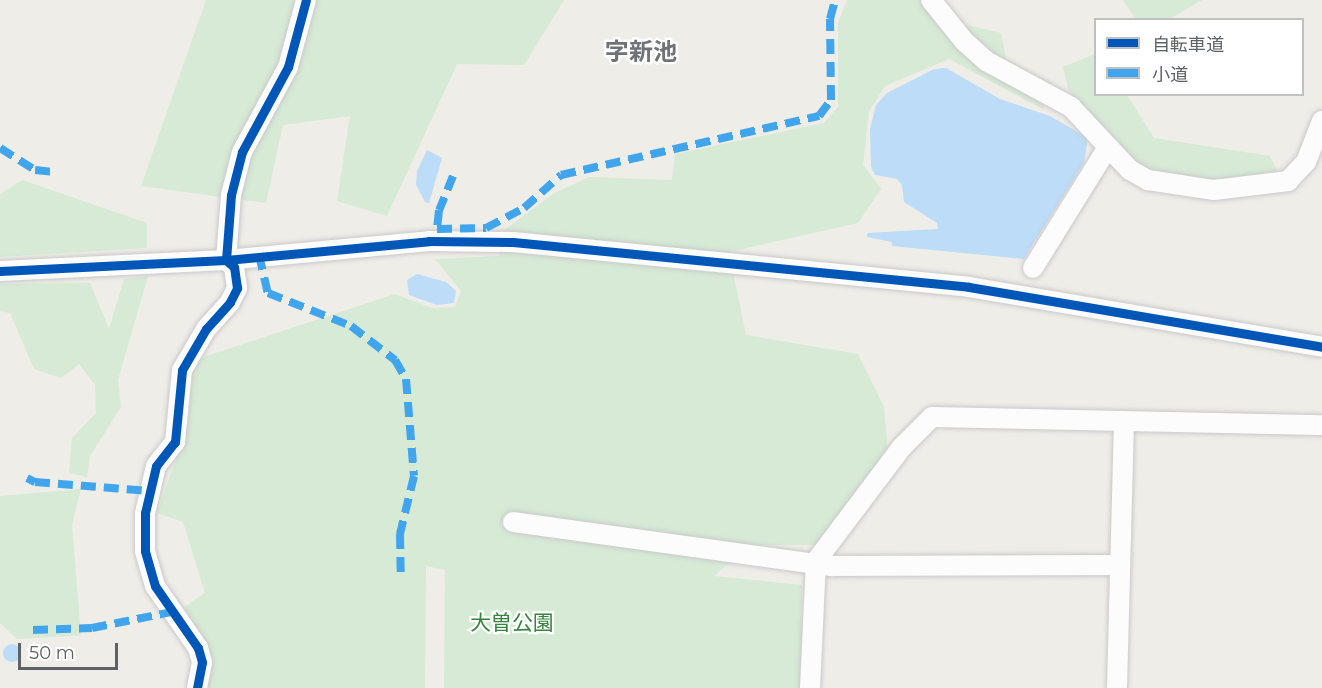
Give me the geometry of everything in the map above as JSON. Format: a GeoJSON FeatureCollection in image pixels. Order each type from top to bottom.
{"type":"FeatureCollection","features":[{"type":"Feature","properties":{"kind":"street"},"geometry":{"type":"LineString","coordinates":[[226,260],[231,195],[242,152],[288,67],[306,0]]}},
{"type":"Feature","properties":{"kind":"street"},"geometry":{"type":"LineString","coordinates":[[932,0],[964,41],[986,61],[1071,107],[1130,170],[1148,180],[1182,188],[1244,189],[1291,179],[1306,162],[1322,121]]}},
{"type":"Feature","properties":{"kind":"street"},"geometry":{"type":"LineString","coordinates":[[1033,268],[1108,147]]}},
{"type":"Feature","properties":{"kind":"street"},"geometry":{"type":"LineString","coordinates":[[0,271],[226,260],[429,241],[554,246],[969,287],[1322,347]]}},
{"type":"Feature","properties":{"kind":"street"},"geometry":{"type":"LineString","coordinates":[[197,688],[202,662],[198,648],[155,586],[145,551],[145,513],[156,466],[175,442],[182,370],[206,328],[230,302],[237,288],[234,267],[226,260]]}},
{"type":"Feature","properties":{"kind":"street"},"geometry":{"type":"LineString","coordinates":[[810,688],[816,561],[902,447],[932,417],[1322,425]]}},
{"type":"Feature","properties":{"kind":"street"},"geometry":{"type":"LineString","coordinates":[[1117,688],[1118,565],[1124,421]]}},
{"type":"Feature","properties":{"kind":"street"},"geometry":{"type":"LineString","coordinates":[[513,522],[816,561],[832,566],[1118,565]]}},
{"type":"Feature","properties":{"kind":"green space"},"geometry":{"type":"Polygon","coordinates":[[[206,0],[564,0],[524,65],[457,64],[387,216],[337,201],[350,116],[283,125],[266,203],[141,186],[206,0]]]}},
{"type":"Feature","properties":{"kind":"green space","name":"大曽公園"},"geometry":{"type":"Polygon","coordinates":[[[847,0],[923,0],[940,19],[1001,33],[1007,63],[1051,82],[1043,109],[949,59],[885,86],[869,111],[863,165],[881,189],[858,223],[729,252],[746,335],[858,354],[884,407],[888,453],[818,545],[750,545],[714,576],[802,585],[802,688],[444,688],[445,570],[426,566],[425,688],[204,688],[205,641],[184,607],[205,593],[183,522],[157,513],[188,424],[194,360],[395,294],[432,308],[455,307],[461,291],[435,259],[499,256],[503,231],[553,194],[589,177],[672,180],[675,154],[824,123],[838,107],[838,23],[847,0]]]}},
{"type":"Feature","properties":{"kind":"green space"},"geometry":{"type":"Polygon","coordinates":[[[1123,0],[1202,0],[1171,18],[1135,18],[1123,0]]]}},
{"type":"Feature","properties":{"kind":"green space"},"geometry":{"type":"Polygon","coordinates":[[[1094,54],[1094,96],[1128,96],[1154,138],[1270,156],[1280,176],[1197,180],[1155,174],[1132,162],[1069,92],[1063,67],[1094,54]]]}},
{"type":"Feature","properties":{"kind":"green space"},"geometry":{"type":"Polygon","coordinates":[[[22,180],[147,223],[147,248],[0,257],[0,194],[22,180]]]}},
{"type":"Feature","properties":{"kind":"green space"},"geometry":{"type":"Polygon","coordinates":[[[148,276],[118,380],[121,407],[90,456],[87,477],[69,473],[72,438],[96,413],[95,385],[79,364],[61,378],[34,369],[10,313],[0,311],[0,284],[90,283],[109,329],[124,279],[148,276]]]}},
{"type":"Feature","properties":{"kind":"green space"},"geometry":{"type":"Polygon","coordinates":[[[81,489],[72,525],[81,635],[17,639],[0,623],[0,496],[81,489]]]}},
{"type":"Feature","properties":{"kind":"water"},"geometry":{"type":"Polygon","coordinates":[[[946,68],[1000,99],[1050,116],[1088,138],[1084,163],[1024,259],[892,246],[892,242],[867,237],[867,233],[938,229],[937,223],[904,202],[902,185],[897,179],[875,175],[871,167],[870,129],[876,105],[887,93],[934,69],[946,68]]]}},
{"type":"Feature","properties":{"kind":"water"},"geometry":{"type":"Polygon","coordinates":[[[427,150],[442,158],[429,203],[425,202],[416,185],[417,171],[427,150]]]}},
{"type":"Feature","properties":{"kind":"water"},"geometry":{"type":"Polygon","coordinates":[[[417,274],[446,282],[456,291],[454,303],[437,305],[409,295],[407,280],[417,274]]]}},
{"type":"Feature","properties":{"kind":"water"},"geometry":{"type":"Polygon","coordinates":[[[12,644],[18,647],[21,653],[18,659],[12,662],[6,659],[3,653],[6,647],[12,644]]]}},
{"type":"Feature","properties":{"kind":"marked path"},"geometry":{"type":"LineString","coordinates":[[453,176],[439,210],[437,229],[486,228],[524,208],[561,175],[819,116],[831,100],[830,19],[835,0]]}},
{"type":"Feature","properties":{"kind":"marked path"},"geometry":{"type":"LineString","coordinates":[[0,148],[35,170],[53,172]]}},
{"type":"Feature","properties":{"kind":"marked path"},"geometry":{"type":"LineString","coordinates":[[259,255],[268,293],[351,326],[395,360],[406,379],[414,476],[400,534],[401,573]]}},
{"type":"Feature","properties":{"kind":"marked path"},"geometry":{"type":"LineString","coordinates":[[27,478],[35,482],[150,491]]}},
{"type":"Feature","properties":{"kind":"marked path"},"geometry":{"type":"LineString","coordinates":[[33,630],[92,628],[172,612]]}},
{"type":"Feature","properties":{"kind":"cycle path"},"geometry":{"type":"LineString","coordinates":[[197,688],[202,662],[198,648],[155,586],[145,551],[145,513],[156,466],[175,442],[182,370],[206,329],[230,302],[237,288],[234,267],[226,260],[231,195],[242,152],[288,67],[306,0]]}},
{"type":"Feature","properties":{"kind":"cycle path"},"geometry":{"type":"LineString","coordinates":[[0,271],[226,260],[429,241],[513,242],[969,287],[1322,347]]}},
{"type":"Feature","properties":{"kind":"district","name":"字新池"},"geometry":{"type":"Point","coordinates":[641,52]}}]}
